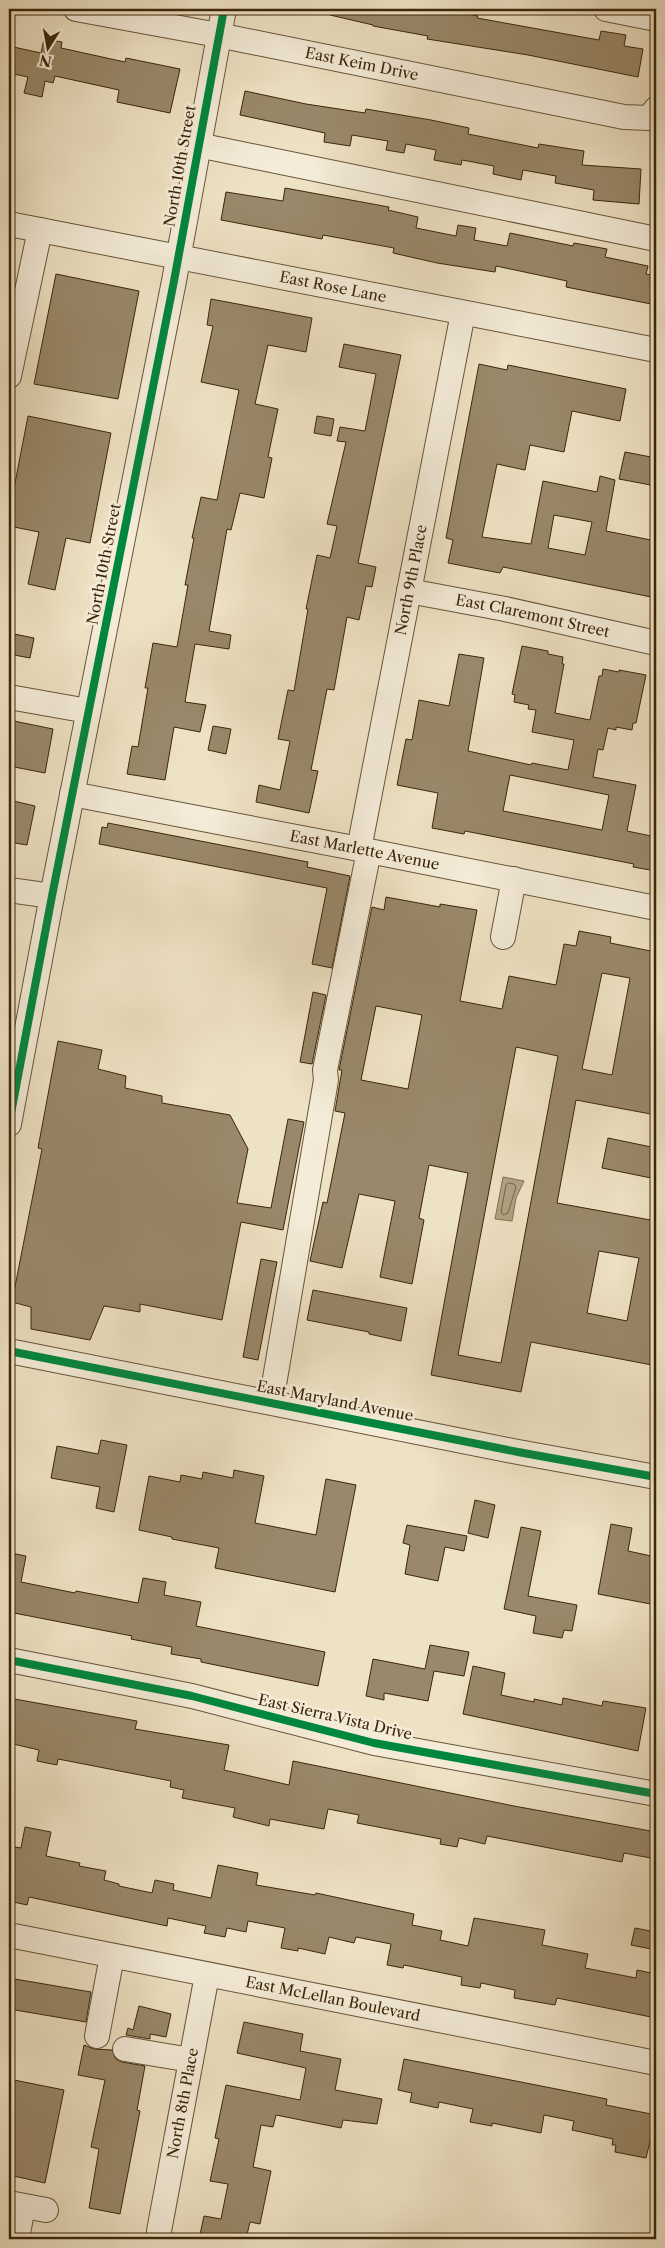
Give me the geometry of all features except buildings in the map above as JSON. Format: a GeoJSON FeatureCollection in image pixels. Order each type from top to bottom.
{"type":"FeatureCollection","features":[{"type":"Feature","properties":{"kind":"street","name":"East Keim Drive"},"geometry":{"type":"LineString","coordinates":[[76,9],[218,35],[624,117],[652,113]]}},
{"type":"Feature","properties":{"kind":"street","name":"North 10th Street"},"geometry":{"type":"LineString","coordinates":[[9,1124],[88,711],[178,258],[224,9]]}},
{"type":"Feature","properties":{"kind":"street"},"geometry":{"type":"LineString","coordinates":[[606,9],[656,19]]}},
{"type":"Feature","properties":{"kind":"street"},"geometry":{"type":"LineString","coordinates":[[198,145],[656,239]]}},
{"type":"Feature","properties":{"kind":"street","name":"East Rose Lane"},"geometry":{"type":"LineString","coordinates":[[9,224],[656,350]]}},
{"type":"Feature","properties":{"kind":"street"},"geometry":{"type":"LineString","coordinates":[[9,376],[40,230]]}},
{"type":"Feature","properties":{"kind":"street","name":"North 9th Place"},"geometry":{"type":"LineString","coordinates":[[271,1402],[326,1080],[325,1070],[409,590],[463,313]]}},
{"type":"Feature","properties":{"kind":"street","name":"East Claremont Street"},"geometry":{"type":"LineString","coordinates":[[409,590],[505,609],[656,643]]}},
{"type":"Feature","properties":{"kind":"street"},"geometry":{"type":"LineString","coordinates":[[9,697],[88,711]]}},
{"type":"Feature","properties":{"kind":"street","name":"East Marlette Avenue"},"geometry":{"type":"LineString","coordinates":[[72,794],[656,908]]}},
{"type":"Feature","properties":{"kind":"street"},"geometry":{"type":"LineString","coordinates":[[503,937],[514,880]]}},
{"type":"Feature","properties":{"kind":"street"},"geometry":{"type":"LineString","coordinates":[[9,890],[52,896]]}},
{"type":"Feature","properties":{"kind":"street","name":"East Maryland Avenue"},"geometry":{"type":"LineString","coordinates":[[9,1351],[518,1452],[656,1477]]}},
{"type":"Feature","properties":{"kind":"street","name":"East Sierra Vista Drive"},"geometry":{"type":"LineString","coordinates":[[9,1660],[192,1696],[374,1743],[656,1794]]}},
{"type":"Feature","properties":{"kind":"street","name":"East McLellan Boulevard"},"geometry":{"type":"LineString","coordinates":[[9,1935],[656,2063]]}},
{"type":"Feature","properties":{"kind":"street"},"geometry":{"type":"LineString","coordinates":[[97,2036],[112,1956]]}},
{"type":"Feature","properties":{"kind":"street","name":"North 8th Place"},"geometry":{"type":"LineString","coordinates":[[158,2231],[207,1975]]}},
{"type":"Feature","properties":{"kind":"street"},"geometry":{"type":"LineString","coordinates":[[125,2049],[191,2060]]}},
{"type":"Feature","properties":{"kind":"street"},"geometry":{"type":"LineString","coordinates":[[17,2239],[26,2206]]}},
{"type":"Feature","properties":{"kind":"water"},"geometry":{"type":"Polygon","coordinates":[[[503,1177],[524,1181],[516,1198],[512,1221],[495,1219],[503,1177]]]}},
{"type":"Feature","properties":{"kind":"cycle path"},"geometry":{"type":"LineString","coordinates":[[9,1124],[52,896],[174,281],[224,9]]}},
{"type":"Feature","properties":{"kind":"cycle path"},"geometry":{"type":"LineString","coordinates":[[9,1351],[518,1452],[656,1477]]}},
{"type":"Feature","properties":{"kind":"cycle path"},"geometry":{"type":"LineString","coordinates":[[9,1660],[192,1696],[374,1743],[656,1794]]}}]}
